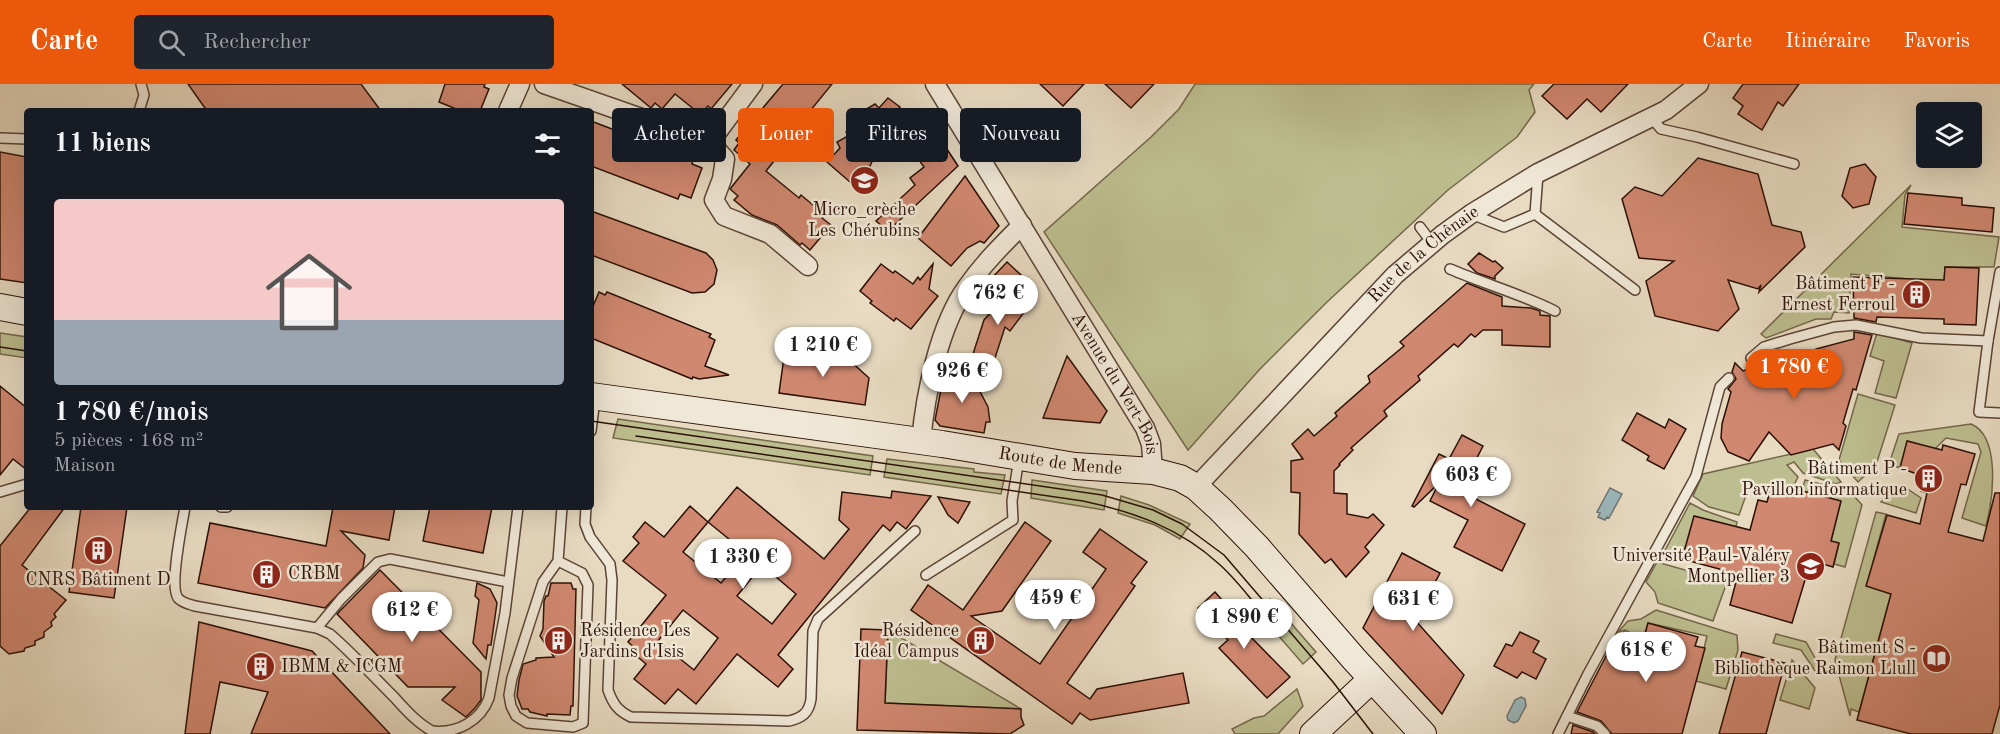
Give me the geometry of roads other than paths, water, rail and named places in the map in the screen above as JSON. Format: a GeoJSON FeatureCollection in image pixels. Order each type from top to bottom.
{"type":"FeatureCollection","features":[{"type":"Feature","properties":{"kind":"main road"},"geometry":{"type":"LineString","coordinates":[[0,307],[24,311]]}},
{"type":"Feature","properties":{"kind":"main road","name":"Route de Mende"},"geometry":{"type":"LineString","coordinates":[[594,396],[1020,456],[1075,466],[1153,471],[1180,478],[1196,487],[1257,547],[1423,734]]}},
{"type":"Feature","properties":{"kind":"main road"},"geometry":{"type":"LineString","coordinates":[[1313,734],[1372,679]]}},
{"type":"Feature","properties":{"kind":"street"},"geometry":{"type":"LineString","coordinates":[[509,108],[520,84]]}},
{"type":"Feature","properties":{"kind":"street"},"geometry":{"type":"LineString","coordinates":[[544,84],[613,108]]}},
{"type":"Feature","properties":{"kind":"street"},"geometry":{"type":"LineString","coordinates":[[726,120],[753,84]]}},
{"type":"Feature","properties":{"kind":"street","name":"Avenue du Vert-Bois"},"geometry":{"type":"LineString","coordinates":[[935,84],[1145,428],[1151,444],[1153,471]]}},
{"type":"Feature","properties":{"kind":"street","name":"Rue de la Chênaie"},"geometry":{"type":"LineString","coordinates":[[1196,487],[1395,275],[1432,243],[1471,214],[1538,173],[1666,110],[1694,86]]}},
{"type":"Feature","properties":{"kind":"street"},"geometry":{"type":"LineString","coordinates":[[725,162],[722,179],[714,200],[724,216],[770,234],[808,266]]}},
{"type":"Feature","properties":{"kind":"street"},"geometry":{"type":"LineString","coordinates":[[921,442],[925,404],[948,324],[965,289],[988,259],[1022,225]]}},
{"type":"Feature","properties":{"kind":"lane"},"geometry":{"type":"LineString","coordinates":[[141,84],[144,95],[141,108]]}},
{"type":"Feature","properties":{"kind":"lane"},"geometry":{"type":"LineString","coordinates":[[1651,117],[1661,129],[1794,164]]}},
{"type":"Feature","properties":{"kind":"lane"},"geometry":{"type":"LineString","coordinates":[[0,138],[24,139]]}},
{"type":"Feature","properties":{"kind":"lane"},"geometry":{"type":"LineString","coordinates":[[1534,214],[1538,173]]}},
{"type":"Feature","properties":{"kind":"lane"},"geometry":{"type":"LineString","coordinates":[[1471,214],[1504,227],[1534,214]]}},
{"type":"Feature","properties":{"kind":"lane"},"geometry":{"type":"LineString","coordinates":[[1534,214],[1635,290]]}},
{"type":"Feature","properties":{"kind":"lane"},"geometry":{"type":"LineString","coordinates":[[1420,226],[1432,243]]}},
{"type":"Feature","properties":{"kind":"lane"},"geometry":{"type":"LineString","coordinates":[[1450,269],[1523,296],[1555,311]]}},
{"type":"Feature","properties":{"kind":"lane"},"geometry":{"type":"LineString","coordinates":[[2000,272],[1979,412],[2000,414]]}},
{"type":"Feature","properties":{"kind":"lane"},"geometry":{"type":"LineString","coordinates":[[1751,358],[1764,347],[1834,327],[1857,325],[1921,338],[1988,341]]}},
{"type":"Feature","properties":{"kind":"lane"},"geometry":{"type":"LineString","coordinates":[[1558,734],[1588,674],[1696,476],[1720,387],[1729,378]]}},
{"type":"Feature","properties":{"kind":"lane"},"geometry":{"type":"LineString","coordinates":[[926,576],[1013,520],[1014,491],[1020,456]]}},
{"type":"Feature","properties":{"kind":"lane"},"geometry":{"type":"LineString","coordinates":[[0,492],[24,485]]}},
{"type":"Feature","properties":{"kind":"lane"},"geometry":{"type":"LineString","coordinates":[[185,510],[174,583],[176,596],[180,601],[195,606],[317,628],[330,634],[408,712],[430,730],[439,733],[466,729],[477,721],[489,698],[505,613],[518,510]]}},
{"type":"Feature","properties":{"kind":"lane"},"geometry":{"type":"LineString","coordinates":[[558,561],[582,573],[588,585],[583,723],[573,727],[526,723],[516,716],[509,695],[512,678],[543,582],[558,561],[562,510]]}},
{"type":"Feature","properties":{"kind":"lane"},"geometry":{"type":"LineString","coordinates":[[586,510],[585,524],[590,537],[610,564],[612,580],[608,690],[613,703],[620,712],[631,717],[789,721],[805,714],[811,699],[813,631],[818,619],[915,531]]}},
{"type":"Feature","properties":{"kind":"lane"},"geometry":{"type":"LineString","coordinates":[[317,628],[341,599],[383,559],[508,582]]}},
{"type":"Feature","properties":{"kind":"lane"},"geometry":{"type":"LineString","coordinates":[[1567,716],[1597,726],[1605,734]]}},
{"type":"Feature","properties":{"kind":"water"},"geometry":{"type":"Polygon","coordinates":[[[1610,488],[1622,494],[1609,518],[1605,520],[1598,517],[1600,513],[1597,512],[1610,488]]]}},
{"type":"Feature","properties":{"kind":"water"},"geometry":{"type":"Polygon","coordinates":[[[1521,697],[1525,699],[1526,706],[1518,721],[1514,723],[1508,720],[1507,716],[1515,700],[1521,697]]]}},
{"type":"Feature","properties":{"kind":"tram line"},"geometry":{"type":"LineString","coordinates":[[0,347],[24,351]]}},
{"type":"Feature","properties":{"kind":"tram line"},"geometry":{"type":"LineString","coordinates":[[594,421],[1102,495],[1153,510],[1182,524],[1224,555],[1333,682],[1373,734]]}},
{"type":"Feature","properties":{"kind":"tram line"},"geometry":{"type":"LineString","coordinates":[[636,436],[1083,501],[1120,510],[1156,523],[1204,551],[1230,575],[1262,612]]}},
{"type":"Feature","properties":{"kind":"place","name":"Micro_crèche Les Chérubins"},"geometry":{"type":"Point","coordinates":[864,181]}},
{"type":"Feature","properties":{"kind":"place","name":"Bâtiment F - Ernest Ferroul"},"geometry":{"type":"Point","coordinates":[1916,294]}},
{"type":"Feature","properties":{"kind":"place","name":"Bâtiment P - Pavillon informatique"},"geometry":{"type":"Point","coordinates":[1928,479]}},
{"type":"Feature","properties":{"kind":"place","name":"CNRS Bâtiment D"},"geometry":{"type":"Point","coordinates":[98,551]}},
{"type":"Feature","properties":{"kind":"place","name":"Université Paul-Valéry Montpellier 3"},"geometry":{"type":"Point","coordinates":[1811,566]}},
{"type":"Feature","properties":{"kind":"place","name":"CRBM"},"geometry":{"type":"Point","coordinates":[267,574]}},
{"type":"Feature","properties":{"kind":"place","name":"Résidence Les Jardins d'Isis"},"geometry":{"type":"Point","coordinates":[559,641]}},
{"type":"Feature","properties":{"kind":"place","name":"Résidence Idéal Campus"},"geometry":{"type":"Point","coordinates":[980,641]}},
{"type":"Feature","properties":{"kind":"place","name":"Bâtiment S - Bibliothèque Raimon Llull"},"geometry":{"type":"Point","coordinates":[1937,658]}},
{"type":"Feature","properties":{"kind":"place","name":"IBMM & ICGM"},"geometry":{"type":"Point","coordinates":[260,667]}}]}
